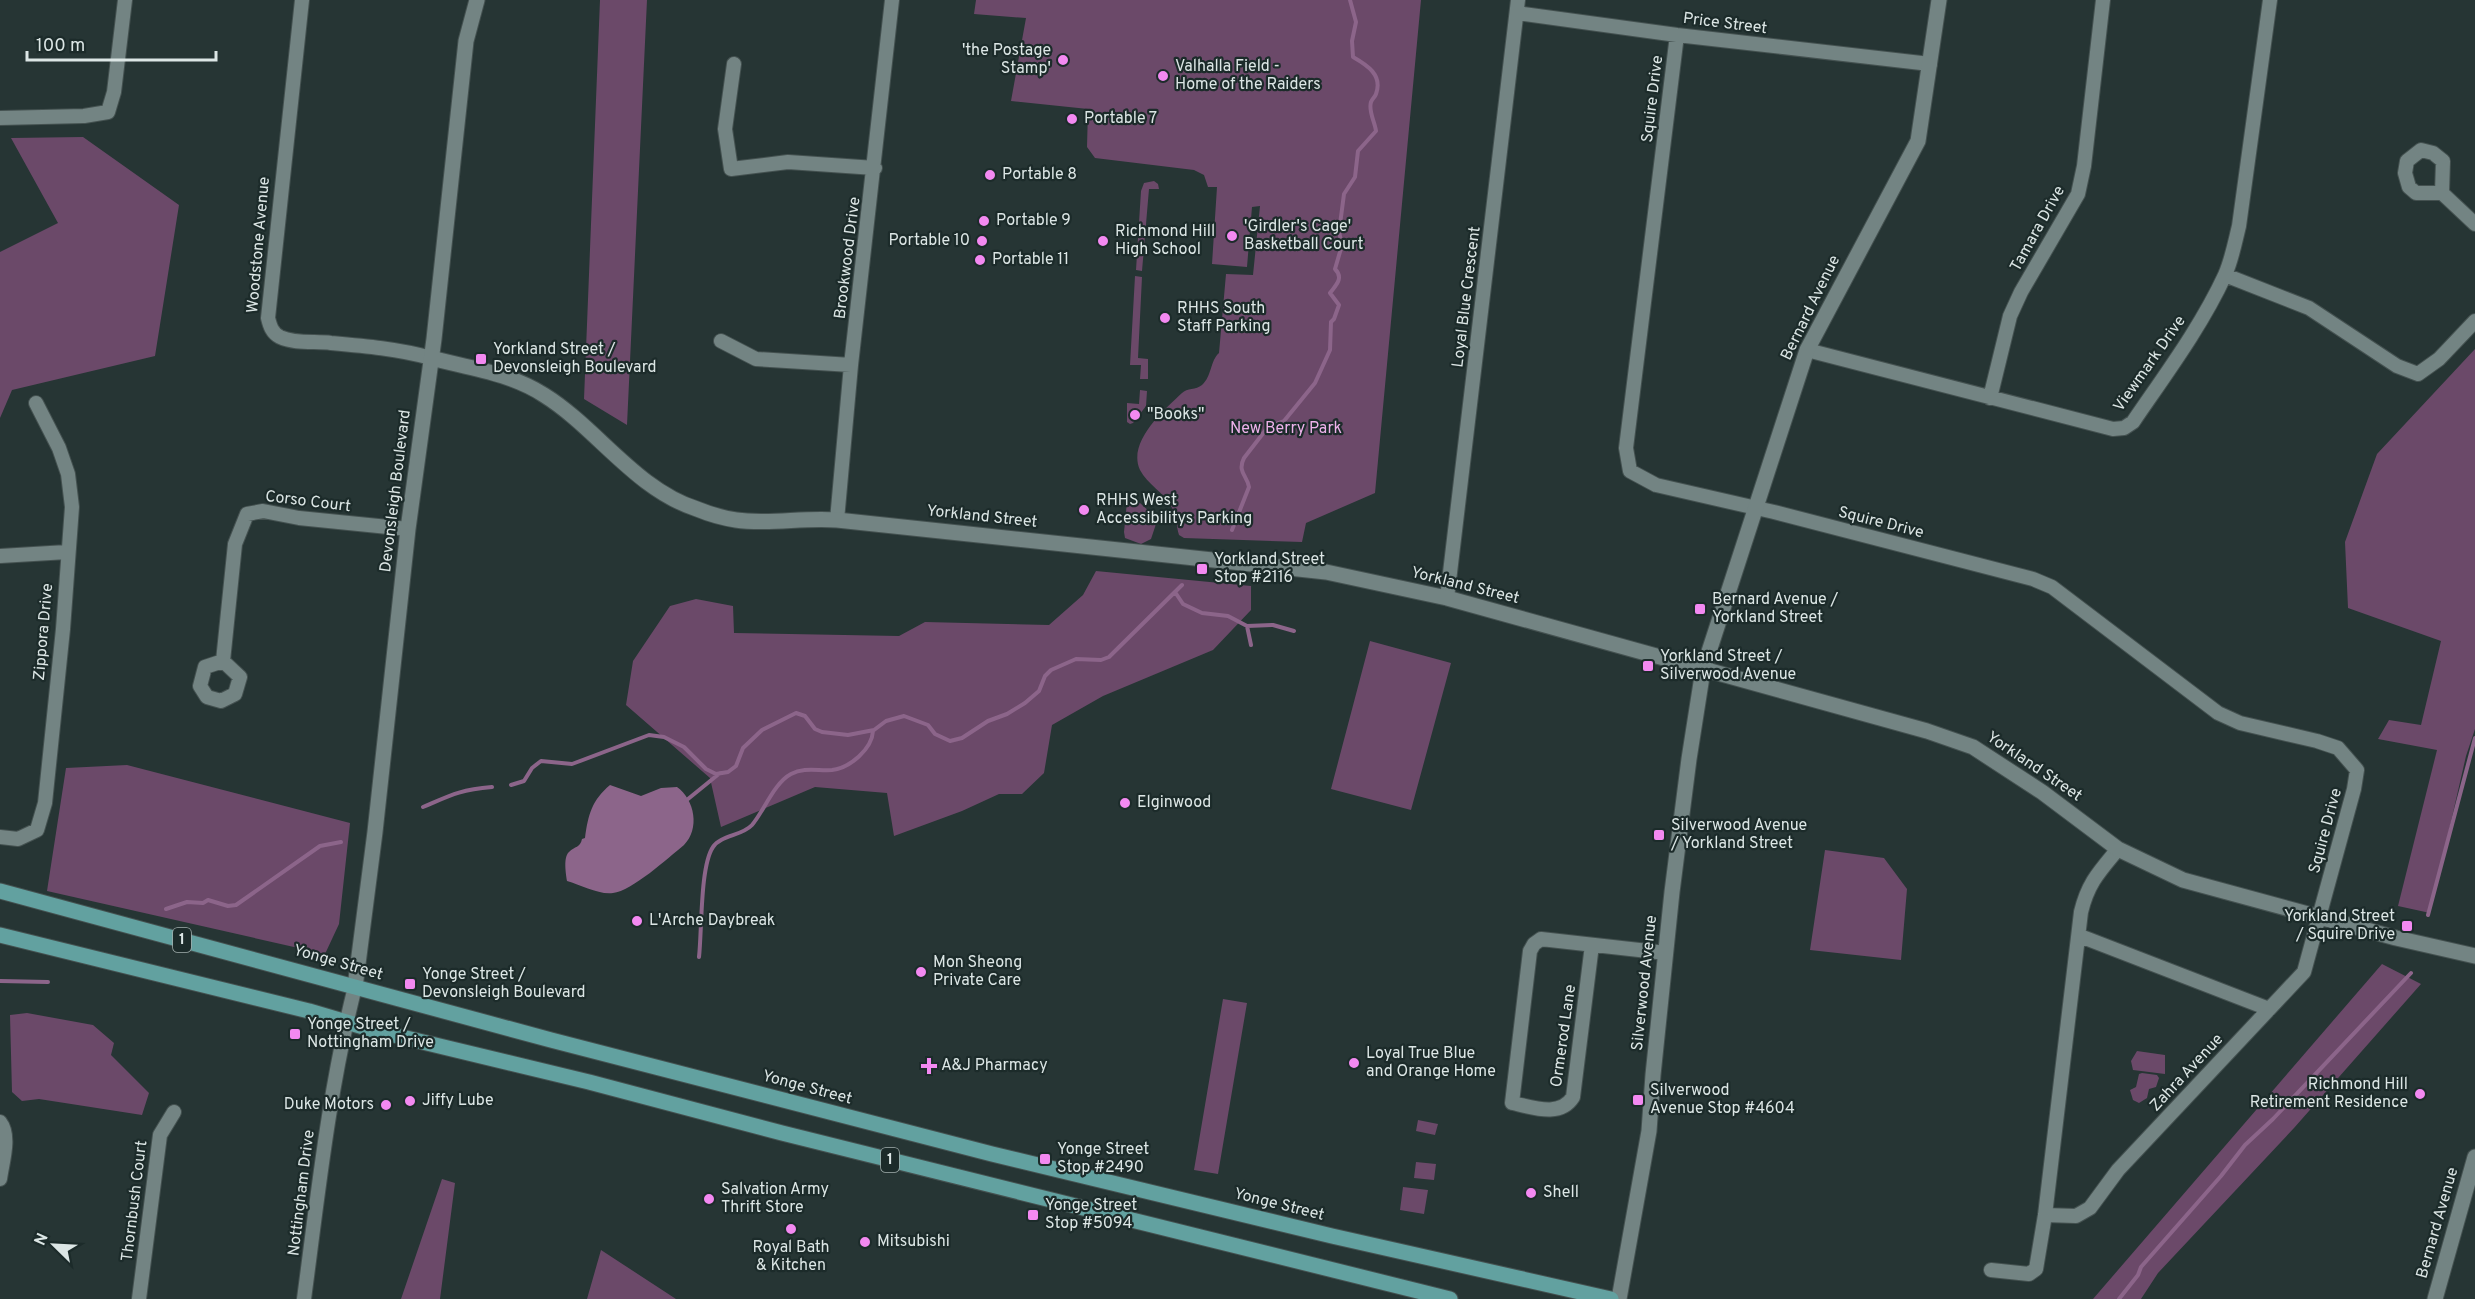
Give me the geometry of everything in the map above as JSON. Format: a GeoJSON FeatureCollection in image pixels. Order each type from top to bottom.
{"type":"FeatureCollection","features":[{"type":"Feature","properties":{"kind":"main road","name":"Yonge Street"},"geometry":{"type":"LineString","coordinates":[[0,891],[355,987],[992,1154],[1321,1234],[1611,1299]]}},
{"type":"Feature","properties":{"kind":"main road","name":"1"},"geometry":{"type":"LineString","coordinates":[[0,935],[1450,1299]]}},
{"type":"Feature","properties":{"kind":"street"},"geometry":{"type":"LineString","coordinates":[[0,118],[84,116],[108,112],[114,92],[125,0]]}},
{"type":"Feature","properties":{"kind":"street","name":"Woodstone Avenue"},"geometry":{"type":"LineString","coordinates":[[302,0],[269,288],[268,318],[272,331],[293,340],[367,346],[411,352],[431,358]]}},
{"type":"Feature","properties":{"kind":"street","name":"Devonsleigh Boulevard"},"geometry":{"type":"LineString","coordinates":[[355,987],[375,832],[408,530],[431,358],[466,41],[477,0]]}},
{"type":"Feature","properties":{"kind":"street","name":"Brookwood Drive"},"geometry":{"type":"LineString","coordinates":[[837,520],[851,365],[875,168],[892,0]]}},
{"type":"Feature","properties":{"kind":"street","name":"Bernard Avenue"},"geometry":{"type":"LineString","coordinates":[[1703,670],[1754,507],[1807,350],[1918,141],[1940,0]]}},
{"type":"Feature","properties":{"kind":"street","name":"Tamara Drive"},"geometry":{"type":"LineString","coordinates":[[1990,398],[2010,316],[2021,292],[2078,194],[2085,166],[2103,0]]}},
{"type":"Feature","properties":{"kind":"street","name":"Viewmark Drive"},"geometry":{"type":"LineString","coordinates":[[1807,350],[2105,427],[2124,428],[2133,422],[2198,323],[2225,275],[2240,226],[2270,0]]}},
{"type":"Feature","properties":{"kind":"street","name":"Price Street"},"geometry":{"type":"LineString","coordinates":[[1518,6],[1677,36],[1930,64]]}},
{"type":"Feature","properties":{"kind":"street","name":"Loyal Blue Crescent"},"geometry":{"type":"LineString","coordinates":[[1447,598],[1518,6]]}},
{"type":"Feature","properties":{"kind":"street","name":"Squire Drive"},"geometry":{"type":"LineString","coordinates":[[1677,36],[1626,448],[1630,471],[1656,485],[1754,507],[2033,579],[2059,593],[2218,713],[2240,723],[2338,748],[2357,770],[2320,917]]}},
{"type":"Feature","properties":{"kind":"street"},"geometry":{"type":"LineString","coordinates":[[734,64],[725,129],[731,169],[788,162],[875,168]]}},
{"type":"Feature","properties":{"kind":"street"},"geometry":{"type":"LineString","coordinates":[[2442,193],[2475,224]]}},
{"type":"Feature","properties":{"kind":"street"},"geometry":{"type":"LineString","coordinates":[[2225,275],[2309,308],[2397,366],[2418,374],[2439,359],[2475,321]]}},
{"type":"Feature","properties":{"kind":"street"},"geometry":{"type":"LineString","coordinates":[[721,341],[756,359],[851,365]]}},
{"type":"Feature","properties":{"kind":"street","name":"Yorkland Street"},"geometry":{"type":"LineString","coordinates":[[431,358],[494,372],[543,394],[589,430],[645,480],[670,498],[695,509],[736,520],[812,518],[837,520],[1326,572],[1447,598],[1927,730],[1973,747],[2042,792],[2118,849],[2183,880],[2475,956]]}},
{"type":"Feature","properties":{"kind":"street","name":"Zippora Drive"},"geometry":{"type":"LineString","coordinates":[[0,837],[18,839],[37,830],[45,804],[63,629],[72,507],[68,474],[59,448],[36,404]]}},
{"type":"Feature","properties":{"kind":"street","name":"Corso Court"},"geometry":{"type":"LineString","coordinates":[[222,661],[235,544],[246,514],[262,511],[299,518],[408,530]]}},
{"type":"Feature","properties":{"kind":"street"},"geometry":{"type":"LineString","coordinates":[[0,556],[67,552]]}},
{"type":"Feature","properties":{"kind":"street","name":"Silverwood Avenue"},"geometry":{"type":"LineString","coordinates":[[1619,1299],[1649,1131],[1665,953],[1689,759],[1703,670]]}},
{"type":"Feature","properties":{"kind":"street"},"geometry":{"type":"LineString","coordinates":[[1991,1270],[2029,1274],[2036,1269],[2045,1215],[2080,936],[2081,912],[2086,892],[2094,878],[2118,849]]}},
{"type":"Feature","properties":{"kind":"street","name":"Zahra Avenue"},"geometry":{"type":"LineString","coordinates":[[2045,1215],[2076,1216],[2090,1208],[2118,1170],[2304,972],[2320,917]]}},
{"type":"Feature","properties":{"kind":"street"},"geometry":{"type":"LineString","coordinates":[[2080,936],[2269,1009]]}},
{"type":"Feature","properties":{"kind":"street","name":"Ormerod Lane"},"geometry":{"type":"LineString","coordinates":[[1592,945],[1573,1097],[1558,1109],[1512,1103],[1532,948],[1541,939],[1665,953]]}},
{"type":"Feature","properties":{"kind":"street","name":"Nottingham Drive"},"geometry":{"type":"LineString","coordinates":[[304,1299],[330,1102],[355,987]]}},
{"type":"Feature","properties":{"kind":"street","name":"Thornbush Court"},"geometry":{"type":"LineString","coordinates":[[139,1299],[160,1135],[174,1112]]}},
{"type":"Feature","properties":{"kind":"street"},"geometry":{"type":"LineString","coordinates":[[0,1122],[6,1136],[0,1179]]}},
{"type":"Feature","properties":{"kind":"street","name":"Bernard Avenue"},"geometry":{"type":"LineString","coordinates":[[2435,1299],[2475,1157]]}},
{"type":"Feature","properties":{"kind":"green space"},"geometry":{"type":"Polygon","coordinates":[[[600,0],[647,0],[627,425],[584,399],[600,0]]]}},
{"type":"Feature","properties":{"kind":"green space","name":"New Berry Park"},"geometry":{"type":"Polygon","coordinates":[[[976,0],[1421,0],[1375,493],[1306,523],[1302,542],[1184,538],[1179,535],[1175,514],[1169,503],[1140,470],[1137,459],[1139,449],[1149,427],[1157,417],[1184,391],[1197,388],[1208,377],[1219,353],[1226,274],[1253,275],[1260,206],[1252,207],[1247,267],[1212,264],[1217,187],[1208,187],[1204,175],[1194,170],[1095,158],[1087,147],[1088,109],[1011,101],[1026,18],[974,14],[976,0]]]}},
{"type":"Feature","properties":{"kind":"green space"},"geometry":{"type":"Polygon","coordinates":[[[83,137],[179,205],[155,356],[12,390],[0,418],[0,252],[58,223],[11,138],[83,137]]]}},
{"type":"Feature","properties":{"kind":"green space"},"geometry":{"type":"Polygon","coordinates":[[[1154,181],[1158,184],[1159,189],[1149,189],[1142,271],[1136,270],[1141,191],[1144,183],[1154,181]]]}},
{"type":"Feature","properties":{"kind":"green space"},"geometry":{"type":"Polygon","coordinates":[[[1135,276],[1142,277],[1138,358],[1148,359],[1148,379],[1140,379],[1141,365],[1130,365],[1135,276]]]}},
{"type":"Feature","properties":{"kind":"green space"},"geometry":{"type":"Polygon","coordinates":[[[2475,349],[2475,729],[2466,756],[2430,913],[2398,906],[2437,750],[2378,739],[2389,720],[2421,725],[2441,641],[2348,608],[2345,542],[2377,454],[2475,349]]]}},
{"type":"Feature","properties":{"kind":"green space"},"geometry":{"type":"Polygon","coordinates":[[[1140,390],[1147,391],[1146,406],[1130,424],[1127,422],[1127,403],[1139,404],[1140,390]]]}},
{"type":"Feature","properties":{"kind":"green space"},"geometry":{"type":"Polygon","coordinates":[[[1128,492],[1152,514],[1156,524],[1151,539],[1141,544],[1125,538],[1128,492]]]}},
{"type":"Feature","properties":{"kind":"green space"},"geometry":{"type":"Polygon","coordinates":[[[1096,571],[1251,586],[1251,610],[1213,650],[1103,696],[1052,725],[1044,773],[1022,794],[999,794],[962,811],[894,836],[887,793],[815,787],[721,827],[710,778],[626,705],[633,661],[670,606],[696,599],[733,606],[734,633],[899,636],[925,622],[1049,625],[1083,595],[1096,571]]]}},
{"type":"Feature","properties":{"kind":"green space"},"geometry":{"type":"Polygon","coordinates":[[[1370,641],[1451,663],[1411,810],[1331,789],[1370,641]]]}},
{"type":"Feature","properties":{"kind":"green space"},"geometry":{"type":"Polygon","coordinates":[[[127,765],[350,823],[339,924],[325,954],[47,891],[66,768],[127,765]]]}},
{"type":"Feature","properties":{"kind":"green space"},"geometry":{"type":"Polygon","coordinates":[[[1825,850],[1884,858],[1907,889],[1901,960],[1810,950],[1825,850]]]}},
{"type":"Feature","properties":{"kind":"green space"},"geometry":{"type":"Polygon","coordinates":[[[2382,964],[2421,984],[2294,1128],[2158,1273],[2141,1299],[2093,1299],[2382,964]]]}},
{"type":"Feature","properties":{"kind":"green space"},"geometry":{"type":"Polygon","coordinates":[[[1223,999],[1247,1003],[1218,1174],[1194,1170],[1223,999]]]}},
{"type":"Feature","properties":{"kind":"green space"},"geometry":{"type":"Polygon","coordinates":[[[27,1013],[93,1025],[114,1043],[111,1055],[149,1093],[142,1115],[39,1099],[22,1101],[12,1092],[10,1015],[27,1013]]]}},
{"type":"Feature","properties":{"kind":"green space"},"geometry":{"type":"Polygon","coordinates":[[[2137,1051],[2165,1055],[2165,1074],[2133,1070],[2131,1061],[2137,1051]]]}},
{"type":"Feature","properties":{"kind":"green space"},"geometry":{"type":"Polygon","coordinates":[[[2139,1074],[2157,1075],[2159,1078],[2156,1087],[2149,1089],[2147,1098],[2139,1103],[2133,1100],[2130,1090],[2136,1087],[2139,1074]]]}},
{"type":"Feature","properties":{"kind":"green space"},"geometry":{"type":"Polygon","coordinates":[[[1418,1120],[1438,1124],[1435,1135],[1416,1131],[1418,1120]]]}},
{"type":"Feature","properties":{"kind":"green space"},"geometry":{"type":"Polygon","coordinates":[[[1416,1162],[1436,1164],[1434,1180],[1414,1178],[1416,1162]]]}},
{"type":"Feature","properties":{"kind":"green space"},"geometry":{"type":"Polygon","coordinates":[[[442,1179],[455,1183],[440,1299],[401,1299],[442,1179]]]}},
{"type":"Feature","properties":{"kind":"green space"},"geometry":{"type":"Polygon","coordinates":[[[1403,1187],[1428,1190],[1424,1214],[1400,1210],[1403,1187]]]}},
{"type":"Feature","properties":{"kind":"green space"},"geometry":{"type":"Polygon","coordinates":[[[601,1250],[676,1299],[587,1299],[601,1250]]]}},
{"type":"Feature","properties":{"kind":"shaded area"},"geometry":{"type":"Polygon","coordinates":[[[610,785],[641,796],[661,788],[677,787],[688,799],[694,823],[684,845],[640,880],[613,893],[596,891],[567,881],[565,862],[567,854],[585,838],[592,808],[599,796],[610,785]]]}},
{"type":"Feature","properties":{"kind":"waterway"},"geometry":{"type":"LineString","coordinates":[[1232,530],[1249,487],[1242,470],[1244,458],[1268,427],[1284,421],[1315,383],[1330,350],[1331,322],[1339,305],[1330,293],[1339,278],[1335,269],[1342,245],[1339,232],[1344,194],[1355,177],[1358,151],[1376,131],[1370,105],[1376,94],[1377,81],[1372,71],[1353,57],[1352,41],[1356,22],[1350,0]]}},
{"type":"Feature","properties":{"kind":"waterway"},"geometry":{"type":"LineString","coordinates":[[511,785],[524,781],[532,768],[541,761],[572,764],[649,735],[664,737],[684,747],[706,769],[716,774],[728,772],[736,766],[743,748],[762,730],[796,713],[805,716],[815,729],[822,732],[848,735],[874,730],[886,721],[904,716],[928,725],[935,734],[950,741],[962,738],[988,721],[1007,714],[1025,703],[1039,691],[1045,676],[1051,670],[1076,659],[1101,660],[1109,657],[1182,585]]}},
{"type":"Feature","properties":{"kind":"waterway"},"geometry":{"type":"LineString","coordinates":[[1175,592],[1183,604],[1202,613],[1228,616],[1247,626],[1273,625],[1294,631]]}},
{"type":"Feature","properties":{"kind":"waterway"},"geometry":{"type":"LineString","coordinates":[[1247,626],[1251,645]]}},
{"type":"Feature","properties":{"kind":"waterway"},"geometry":{"type":"LineString","coordinates":[[699,957],[704,883],[713,847],[721,840],[748,829],[774,790],[785,778],[801,771],[832,770],[846,766],[864,751],[872,738],[873,731]]}},
{"type":"Feature","properties":{"kind":"waterway"},"geometry":{"type":"LineString","coordinates":[[2428,915],[2475,738]]}},
{"type":"Feature","properties":{"kind":"waterway"},"geometry":{"type":"LineString","coordinates":[[688,799],[720,773]]}},
{"type":"Feature","properties":{"kind":"waterway"},"geometry":{"type":"LineString","coordinates":[[423,807],[456,794],[492,787]]}},
{"type":"Feature","properties":{"kind":"waterway"},"geometry":{"type":"LineString","coordinates":[[166,909],[187,902],[203,903],[208,900],[228,906],[236,905],[320,846],[341,842]]}},
{"type":"Feature","properties":{"kind":"waterway"},"geometry":{"type":"LineString","coordinates":[[2119,1299],[2138,1275],[2141,1267],[2221,1176],[2245,1145],[2273,1119],[2411,973]]}},
{"type":"Feature","properties":{"kind":"waterway"},"geometry":{"type":"LineString","coordinates":[[0,981],[48,982]]}},
{"type":"Feature","properties":{"kind":"place","name":"'the Postage Stamp'"},"geometry":{"type":"Point","coordinates":[1063,60]}},
{"type":"Feature","properties":{"kind":"place","name":"Valhalla Field - Home of the Raiders"},"geometry":{"type":"Point","coordinates":[1163,76]}},
{"type":"Feature","properties":{"kind":"place","name":"Portable 7"},"geometry":{"type":"Point","coordinates":[1072,119]}},
{"type":"Feature","properties":{"kind":"place","name":"Portable 8"},"geometry":{"type":"Point","coordinates":[990,175]}},
{"type":"Feature","properties":{"kind":"place","name":"Portable 9"},"geometry":{"type":"Point","coordinates":[984,221]}},
{"type":"Feature","properties":{"kind":"place","name":"'Girdler's Cage' Basketball Court"},"geometry":{"type":"Point","coordinates":[1232,236]}},
{"type":"Feature","properties":{"kind":"place","name":"Portable 10"},"geometry":{"type":"Point","coordinates":[982,241]}},
{"type":"Feature","properties":{"kind":"place","name":"Richmond Hill High School"},"geometry":{"type":"Point","coordinates":[1103,241]}},
{"type":"Feature","properties":{"kind":"place","name":"Portable 11"},"geometry":{"type":"Point","coordinates":[980,260]}},
{"type":"Feature","properties":{"kind":"place","name":"RHHS South Staff Parking"},"geometry":{"type":"Point","coordinates":[1165,318]}},
{"type":"Feature","properties":{"kind":"place","name":"Yorkland Street / Devonsleigh Boulevard"},"geometry":{"type":"Point","coordinates":[481,359]}},
{"type":"Feature","properties":{"kind":"place","name":"\"Books\""},"geometry":{"type":"Point","coordinates":[1135,415]}},
{"type":"Feature","properties":{"kind":"place","name":"RHHS West Accessibilitys Parking"},"geometry":{"type":"Point","coordinates":[1084,510]}},
{"type":"Feature","properties":{"kind":"place","name":"Yorkland Street Stop #2116"},"geometry":{"type":"Point","coordinates":[1202,569]}},
{"type":"Feature","properties":{"kind":"place","name":"Bernard Avenue / Yorkland Street"},"geometry":{"type":"Point","coordinates":[1700,609]}},
{"type":"Feature","properties":{"kind":"place","name":"Yorkland Street / Silverwood Avenue"},"geometry":{"type":"Point","coordinates":[1648,666]}},
{"type":"Feature","properties":{"kind":"place","name":"Elginwood"},"geometry":{"type":"Point","coordinates":[1125,803]}},
{"type":"Feature","properties":{"kind":"place","name":"Silverwood Avenue / Yorkland Street"},"geometry":{"type":"Point","coordinates":[1659,835]}},
{"type":"Feature","properties":{"kind":"place","name":"L'Arche Daybreak"},"geometry":{"type":"Point","coordinates":[637,921]}},
{"type":"Feature","properties":{"kind":"place","name":"Yorkland Street / Squire Drive"},"geometry":{"type":"Point","coordinates":[2407,926]}},
{"type":"Feature","properties":{"kind":"place","name":"Mon Sheong Private Care"},"geometry":{"type":"Point","coordinates":[921,972]}},
{"type":"Feature","properties":{"kind":"place","name":"Yonge Street / Devonsleigh Boulevard"},"geometry":{"type":"Point","coordinates":[410,984]}},
{"type":"Feature","properties":{"kind":"place","name":"Yonge Street / Nottingham Drive"},"geometry":{"type":"Point","coordinates":[295,1034]}},
{"type":"Feature","properties":{"kind":"place","name":"Loyal True Blue and Orange Home"},"geometry":{"type":"Point","coordinates":[1354,1063]}},
{"type":"Feature","properties":{"kind":"place","name":"A&J Pharmacy"},"geometry":{"type":"Point","coordinates":[929,1066]}},
{"type":"Feature","properties":{"kind":"place","name":"Richmond Hill Retirement Residence"},"geometry":{"type":"Point","coordinates":[2420,1094]}},
{"type":"Feature","properties":{"kind":"place","name":"Silverwood Avenue Stop #4604"},"geometry":{"type":"Point","coordinates":[1638,1100]}},
{"type":"Feature","properties":{"kind":"place","name":"Jiffy Lube"},"geometry":{"type":"Point","coordinates":[410,1101]}},
{"type":"Feature","properties":{"kind":"place","name":"Duke Motors"},"geometry":{"type":"Point","coordinates":[386,1105]}},
{"type":"Feature","properties":{"kind":"place","name":"Yonge Street Stop #2490"},"geometry":{"type":"Point","coordinates":[1045,1159]}},
{"type":"Feature","properties":{"kind":"place","name":"Shell"},"geometry":{"type":"Point","coordinates":[1531,1193]}},
{"type":"Feature","properties":{"kind":"place","name":"Salvation Army Thrift Store"},"geometry":{"type":"Point","coordinates":[709,1199]}},
{"type":"Feature","properties":{"kind":"place","name":"Yonge Street Stop #5094"},"geometry":{"type":"Point","coordinates":[1033,1215]}},
{"type":"Feature","properties":{"kind":"place","name":"Royal Bath & Kitchen"},"geometry":{"type":"Point","coordinates":[791,1229]}},
{"type":"Feature","properties":{"kind":"place","name":"Mitsubishi"},"geometry":{"type":"Point","coordinates":[865,1242]}}]}
